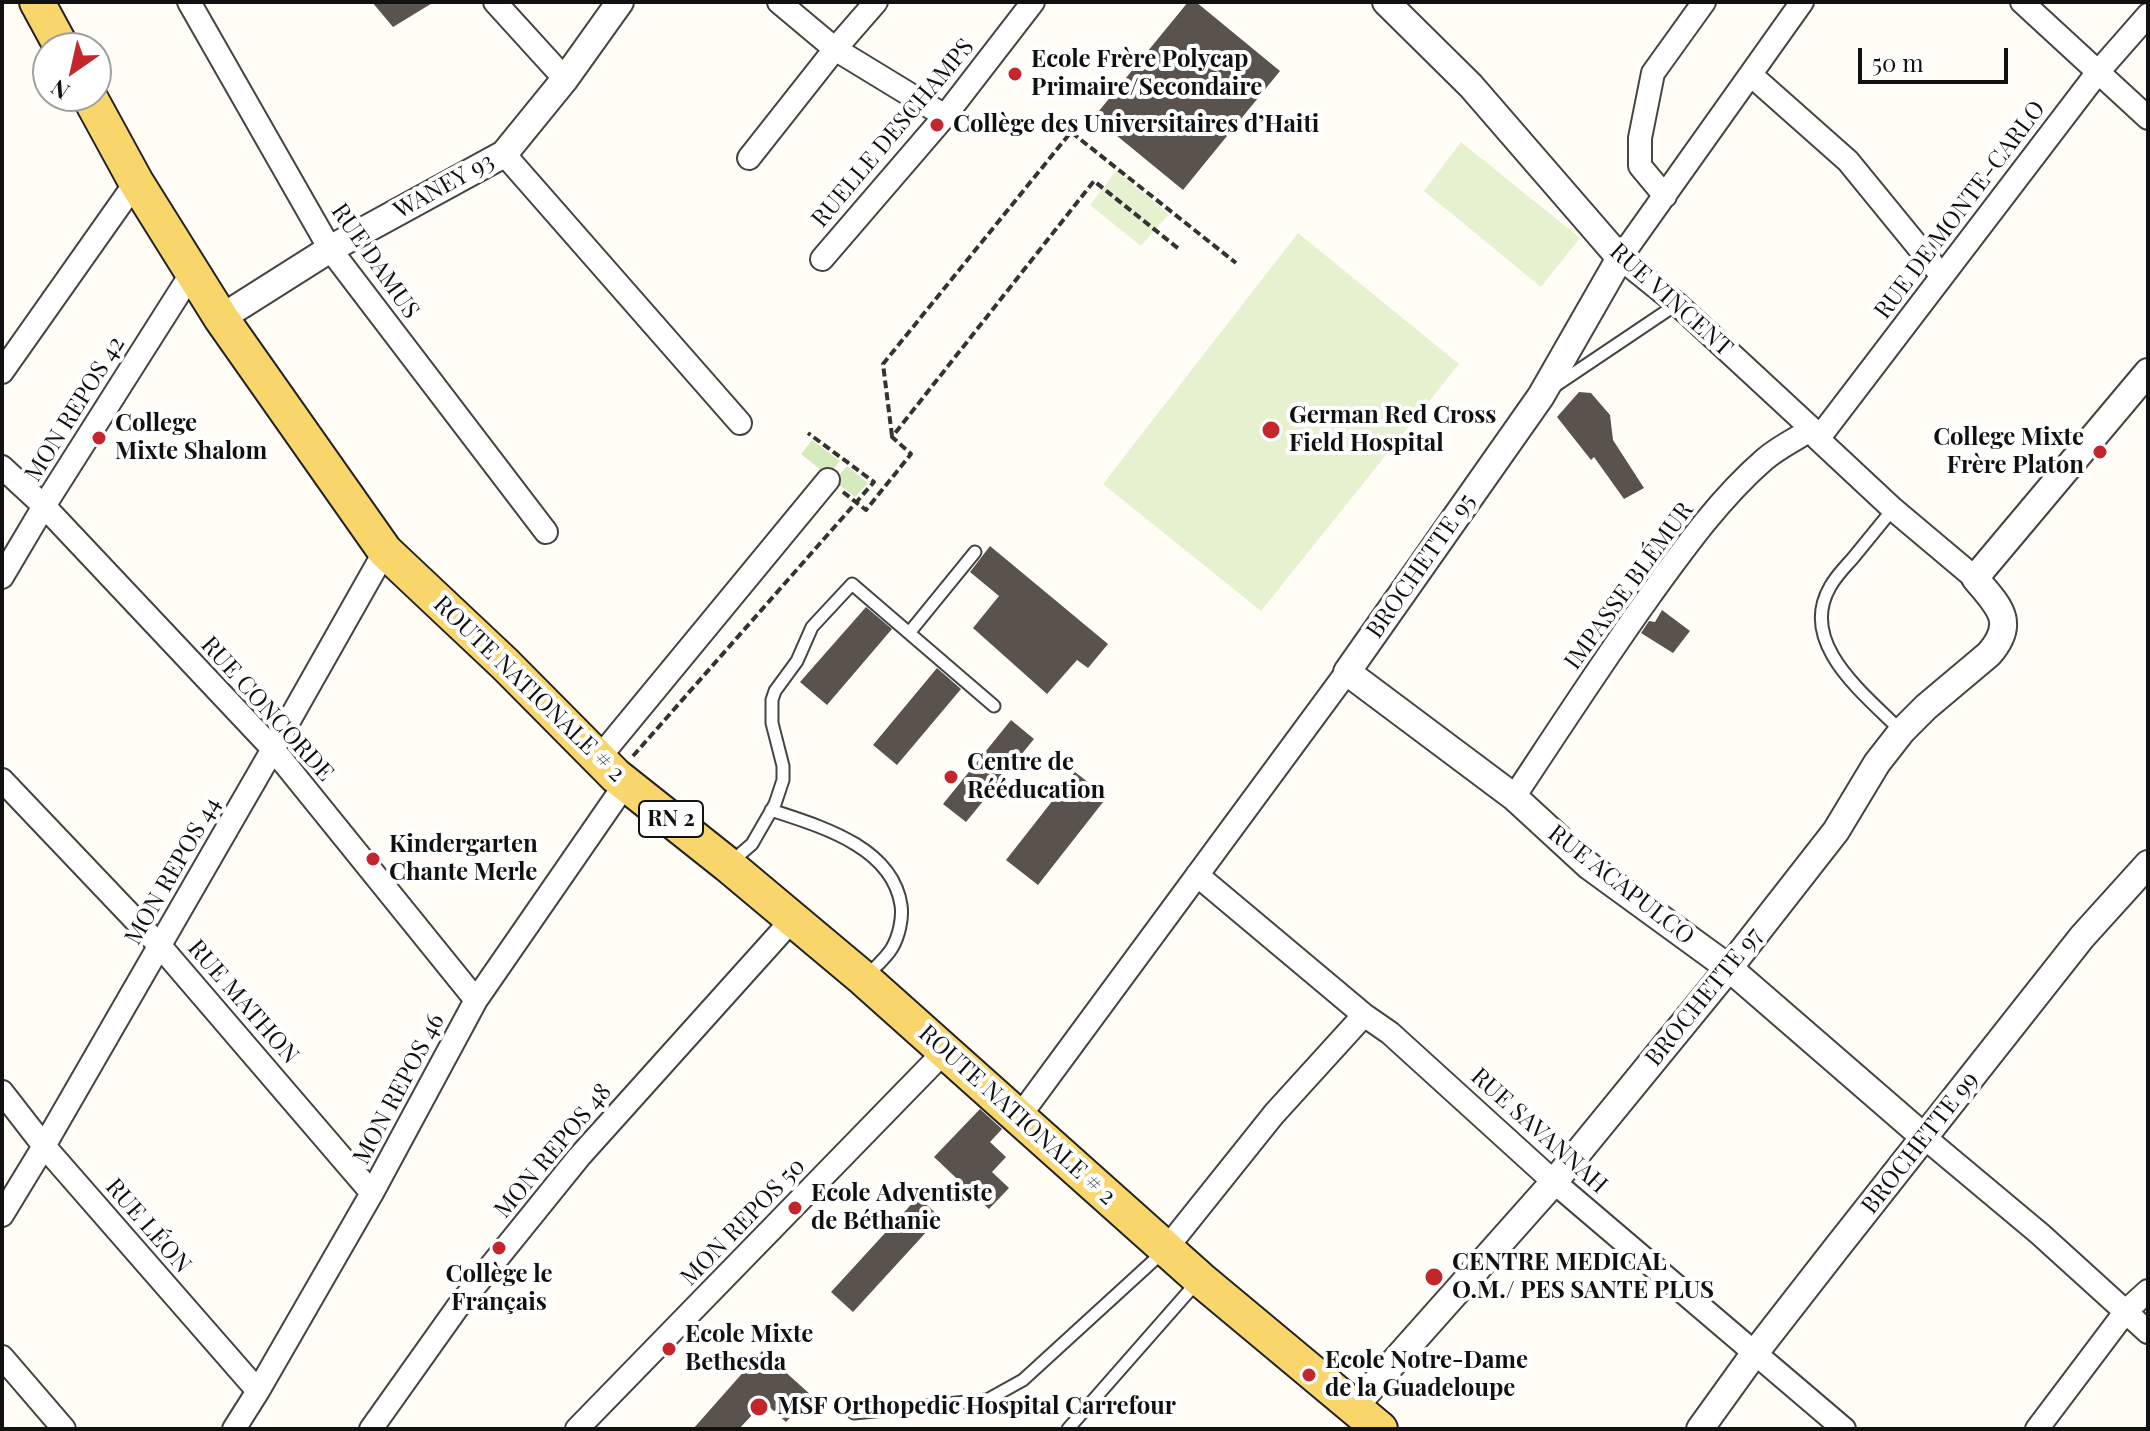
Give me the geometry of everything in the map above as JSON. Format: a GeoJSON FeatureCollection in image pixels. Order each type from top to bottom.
{"type":"FeatureCollection","features":[{"type":"Feature","properties":{"kind":"main road"},"geometry":{"type":"LineString","coordinates":[[37,2],[53,32]]}},
{"type":"Feature","properties":{"kind":"main road","name":"ROUTE NATIONALE # 2"},"geometry":{"type":"LineString","coordinates":[[98,112],[136,182],[221,318],[385,551],[505,664],[613,773],[864,979],[1200,1279],[1380,1429]]}},
{"type":"Feature","properties":{"kind":"street","name":"RUE DAMUS"},"geometry":{"type":"LineString","coordinates":[[189,2],[330,249],[546,532]]}},
{"type":"Feature","properties":{"kind":"street"},"geometry":{"type":"LineString","coordinates":[[495,2],[565,79]]}},
{"type":"Feature","properties":{"kind":"street","name":"WANEY 93"},"geometry":{"type":"LineString","coordinates":[[221,318],[330,249],[504,154],[565,79],[620,2]]}},
{"type":"Feature","properties":{"kind":"street"},"geometry":{"type":"LineString","coordinates":[[779,2],[835,49],[945,116]]}},
{"type":"Feature","properties":{"kind":"street"},"geometry":{"type":"LineString","coordinates":[[749,158],[876,2]]}},
{"type":"Feature","properties":{"kind":"street","name":"RUELLE DESCHAMPS"},"geometry":{"type":"LineString","coordinates":[[822,259],[945,116],[1033,2]]}},
{"type":"Feature","properties":{"kind":"street","name":"RUE VINCENT"},"geometry":{"type":"LineString","coordinates":[[1386,2],[1471,86],[1620,258],[1677,304],[1893,509],[1975,578]]}},
{"type":"Feature","properties":{"kind":"street"},"geometry":{"type":"LineString","coordinates":[[1665,196],[1640,166],[1640,138],[1650,86],[1653,73],[1704,2]]}},
{"type":"Feature","properties":{"kind":"street","name":"BROCHETTE 95"},"geometry":{"type":"LineString","coordinates":[[1019,1117],[1347,672],[1541,396],[1620,258],[1802,2]]}},
{"type":"Feature","properties":{"kind":"street"},"geometry":{"type":"LineString","coordinates":[[2022,2],[2148,118]]}},
{"type":"Feature","properties":{"kind":"street","name":"RUE DE MONTE-CARLO"},"geometry":{"type":"LineString","coordinates":[[1815,434],[1942,276],[2098,72],[2148,15]]}},
{"type":"Feature","properties":{"kind":"street"},"geometry":{"type":"LineString","coordinates":[[1751,75],[1848,161],[1942,276]]}},
{"type":"Feature","properties":{"kind":"street"},"geometry":{"type":"LineString","coordinates":[[504,154],[740,423]]}},
{"type":"Feature","properties":{"kind":"street"},"geometry":{"type":"LineString","coordinates":[[2,372],[136,182]]}},
{"type":"Feature","properties":{"kind":"street","name":"MON REPOS 42"},"geometry":{"type":"LineString","coordinates":[[2,577],[193,271]]}},
{"type":"Feature","properties":{"kind":"street"},"geometry":{"type":"LineString","coordinates":[[1975,578],[2148,372]]}},
{"type":"Feature","properties":{"kind":"street","name":"IMPASSE BLÉMUR"},"geometry":{"type":"LineString","coordinates":[[1514,797],[1613,647],[1710,518],[1767,457],[1815,434]]}},
{"type":"Feature","properties":{"kind":"street","name":"RUE CONCORDE"},"geometry":{"type":"LineString","coordinates":[[2,467],[44,506],[273,749],[476,1000]]}},
{"type":"Feature","properties":{"kind":"street","name":"MON REPOS 46"},"geometry":{"type":"LineString","coordinates":[[234,1429],[372,1193],[476,1000],[613,773],[828,480]]}},
{"type":"Feature","properties":{"kind":"street","name":"MON REPOS 44"},"geometry":{"type":"LineString","coordinates":[[2,1215],[160,946],[385,551]]}},
{"type":"Feature","properties":{"kind":"street","name":"BROCHETTE 97"},"geometry":{"type":"LineString","coordinates":[[1354,1407],[1554,1182],[1729,968],[1836,831],[1877,763],[1902,731],[1998,643],[2004,618],[1998,605],[1975,578]]}},
{"type":"Feature","properties":{"kind":"street","name":"RUE ACAPULCO"},"geometry":{"type":"LineString","coordinates":[[1347,672],[1514,797],[1589,866],[1729,968],[1924,1137]]}},
{"type":"Feature","properties":{"kind":"street","name":"RUE MATHON"},"geometry":{"type":"LineString","coordinates":[[2,780],[160,946],[372,1193]]}},
{"type":"Feature","properties":{"kind":"street","name":"BROCHETTE 99"},"geometry":{"type":"LineString","coordinates":[[1700,1429],[1754,1354],[2082,937],[2148,864]]}},
{"type":"Feature","properties":{"kind":"street","name":"RUE SAVANNAH"},"geometry":{"type":"LineString","coordinates":[[1197,875],[1364,1015],[1390,1033],[1554,1182],[1844,1429]]}},
{"type":"Feature","properties":{"kind":"street","name":"MON REPOS 48"},"geometry":{"type":"LineString","coordinates":[[371,1429],[457,1308],[579,1157],[792,920]]}},
{"type":"Feature","properties":{"kind":"street"},"geometry":{"type":"LineString","coordinates":[[1166,1249],[1274,1114],[1364,1015]]}},
{"type":"Feature","properties":{"kind":"street","name":"MON REPOS 50"},"geometry":{"type":"LineString","coordinates":[[577,1429],[945,1051]]}},
{"type":"Feature","properties":{"kind":"street","name":"RUE LÉON"},"geometry":{"type":"LineString","coordinates":[[2,1092],[44,1146],[258,1391]]}},
{"type":"Feature","properties":{"kind":"street"},"geometry":{"type":"LineString","coordinates":[[1924,1137],[2040,1234],[2148,1332]]}},
{"type":"Feature","properties":{"kind":"street"},"geometry":{"type":"LineString","coordinates":[[2037,1429],[2126,1311],[2148,1291]]}},
{"type":"Feature","properties":{"kind":"street"},"geometry":{"type":"LineString","coordinates":[[2,1357],[64,1429]]}},
{"type":"Feature","properties":{"kind":"lane"},"geometry":{"type":"LineString","coordinates":[[1541,396],[1677,304]]}},
{"type":"Feature","properties":{"kind":"lane"},"geometry":{"type":"LineString","coordinates":[[1893,509],[1831,584],[1822,602],[1820,615],[1829,651],[1840,668],[1902,731]]}},
{"type":"Feature","properties":{"kind":"lane"},"geometry":{"type":"LineString","coordinates":[[909,633],[975,552]]}},
{"type":"Feature","properties":{"kind":"lane"},"geometry":{"type":"LineString","coordinates":[[728,865],[752,844],[783,780],[783,766],[772,723],[775,691],[797,661],[812,627],[852,584],[994,706]]}},
{"type":"Feature","properties":{"kind":"lane"},"geometry":{"type":"LineString","coordinates":[[771,810],[818,826],[855,844],[874,857],[899,891],[902,913],[893,947],[864,979]]}},
{"type":"Feature","properties":{"kind":"lane"},"geometry":{"type":"LineString","coordinates":[[854,1413],[987,1400],[1023,1380],[1166,1249]]}},
{"type":"Feature","properties":{"kind":"lane"},"geometry":{"type":"LineString","coordinates":[[1068,1429],[1200,1279]]}},
{"type":"Feature","properties":{"kind":"path"},"geometry":{"type":"LineString","coordinates":[[866,510],[911,454],[892,437],[883,364],[1071,132],[1236,263]]}},
{"type":"Feature","properties":{"kind":"path"},"geometry":{"type":"LineString","coordinates":[[892,437],[1094,181],[1179,249]]}},
{"type":"Feature","properties":{"kind":"path"},"geometry":{"type":"LineString","coordinates":[[613,773],[874,482],[808,433]]}},
{"type":"Feature","properties":{"kind":"green space"},"geometry":{"type":"Polygon","coordinates":[[[1461,142],[1580,238],[1541,287],[1424,191],[1461,142]]]}},
{"type":"Feature","properties":{"kind":"green space"},"geometry":{"type":"Polygon","coordinates":[[[1116,171],[1169,214],[1141,246],[1090,205],[1116,171]]]}},
{"type":"Feature","properties":{"kind":"green space"},"geometry":{"type":"Polygon","coordinates":[[[1298,233],[1459,364],[1261,611],[1103,484],[1298,233]]]}},
{"type":"Feature","properties":{"kind":"green space"},"geometry":{"type":"Polygon","coordinates":[[[812,440],[840,461],[828,476],[801,454],[812,440]]]}},
{"type":"Feature","properties":{"kind":"green space"},"geometry":{"type":"Polygon","coordinates":[[[847,466],[868,483],[855,497],[834,481],[847,466]]]}},
{"type":"Feature","properties":{"kind":"building"},"geometry":{"type":"Polygon","coordinates":[[[372,2],[434,2],[393,27],[372,2]]]}},
{"type":"Feature","properties":{"kind":"building"},"geometry":{"type":"Polygon","coordinates":[[[1188,2],[1196,2],[1280,71],[1183,190],[1094,117],[1188,2]]]}},
{"type":"Feature","properties":{"kind":"building"},"geometry":{"type":"Polygon","coordinates":[[[1579,392],[1591,393],[1610,415],[1613,440],[1644,488],[1624,499],[1594,457],[1591,460],[1557,417],[1579,392]]]}},
{"type":"Feature","properties":{"kind":"building"},"geometry":{"type":"Polygon","coordinates":[[[990,546],[1108,644],[1088,668],[1077,660],[1047,694],[973,628],[999,596],[970,572],[990,546]]]}},
{"type":"Feature","properties":{"kind":"building"},"geometry":{"type":"Polygon","coordinates":[[[866,607],[892,629],[827,705],[800,682],[866,607]]]}},
{"type":"Feature","properties":{"kind":"building"},"geometry":{"type":"Polygon","coordinates":[[[1662,610],[1690,631],[1673,653],[1641,633],[1649,621],[1655,622],[1662,610]]]}},
{"type":"Feature","properties":{"kind":"building"},"geometry":{"type":"Polygon","coordinates":[[[937,668],[961,689],[897,765],[873,745],[937,668]]]}},
{"type":"Feature","properties":{"kind":"building"},"geometry":{"type":"Polygon","coordinates":[[[1011,720],[1034,739],[966,822],[943,804],[1011,720]]]}},
{"type":"Feature","properties":{"kind":"building"},"geometry":{"type":"Polygon","coordinates":[[[1075,772],[1107,797],[1038,885],[1006,860],[1075,772]]]}},
{"type":"Feature","properties":{"kind":"building"},"geometry":{"type":"Polygon","coordinates":[[[980,1109],[1002,1129],[990,1142],[1006,1157],[992,1172],[1009,1188],[989,1209],[934,1157],[980,1109]]]}},
{"type":"Feature","properties":{"kind":"building"},"geometry":{"type":"Polygon","coordinates":[[[918,1197],[940,1217],[853,1312],[831,1292],[918,1197]]]}},
{"type":"Feature","properties":{"kind":"building"},"geometry":{"type":"Polygon","coordinates":[[[762,1351],[811,1395],[786,1422],[764,1402],[739,1429],[693,1429],[762,1351]]]}},
{"type":"Feature","properties":{"kind":"place","name":"Ecole Frère Polycap Primaire/Secondaire"},"geometry":{"type":"Point","coordinates":[1015,74]}},
{"type":"Feature","properties":{"kind":"place","name":"Collège des Universitaires d’Haiti"},"geometry":{"type":"Point","coordinates":[937,125]}},
{"type":"Feature","properties":{"kind":"place","name":"German Red Cross Field Hospital"},"geometry":{"type":"Point","coordinates":[1271,430]}},
{"type":"Feature","properties":{"kind":"place","name":"College Mixte Shalom"},"geometry":{"type":"Point","coordinates":[99,438]}},
{"type":"Feature","properties":{"kind":"place","name":"College Mixte Frère Platon"},"geometry":{"type":"Point","coordinates":[2100,452]}},
{"type":"Feature","properties":{"kind":"place","name":"Centre de Rééducation"},"geometry":{"type":"Point","coordinates":[951,777]}},
{"type":"Feature","properties":{"kind":"place","name":"Kindergarten Chante Merle"},"geometry":{"type":"Point","coordinates":[373,859]}},
{"type":"Feature","properties":{"kind":"place","name":"Ecole Adventiste de Béthanie"},"geometry":{"type":"Point","coordinates":[795,1208]}},
{"type":"Feature","properties":{"kind":"place","name":"Collège le Français"},"geometry":{"type":"Point","coordinates":[499,1248]}},
{"type":"Feature","properties":{"kind":"place","name":"CENTRE MEDICAL O.M./ PES SANTE PLUS"},"geometry":{"type":"Point","coordinates":[1434,1277]}},
{"type":"Feature","properties":{"kind":"place","name":"Ecole Mixte Bethesda"},"geometry":{"type":"Point","coordinates":[669,1349]}},
{"type":"Feature","properties":{"kind":"place","name":"Ecole Notre-Dame de la Guadeloupe"},"geometry":{"type":"Point","coordinates":[1309,1375]}},
{"type":"Feature","properties":{"kind":"place","name":"MSF Orthopedic Hospital Carrefour"},"geometry":{"type":"Point","coordinates":[759,1407]}}]}
